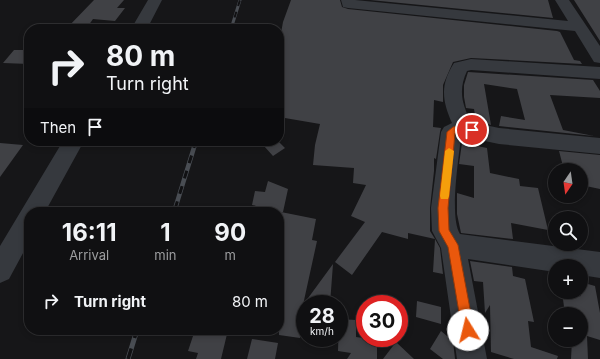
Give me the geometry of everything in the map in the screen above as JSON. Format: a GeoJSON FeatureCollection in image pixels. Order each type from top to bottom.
{"type":"FeatureCollection","features":[{"type":"Feature","properties":{"kind":"street"},"geometry":{"type":"LineString","coordinates":[[142,24],[155,0]]}},
{"type":"Feature","properties":{"kind":"street"},"geometry":{"type":"LineString","coordinates":[[348,0],[348,4],[579,26]]}},
{"type":"Feature","properties":{"kind":"street"},"geometry":{"type":"LineString","coordinates":[[562,0],[600,58]]}},
{"type":"Feature","properties":{"kind":"street"},"geometry":{"type":"LineString","coordinates":[[464,128],[453,104],[452,86],[460,67],[464,65],[472,64],[600,73]]}},
{"type":"Feature","properties":{"kind":"street"},"geometry":{"type":"LineString","coordinates":[[472,359],[453,245],[444,231],[443,208],[451,132],[456,129],[464,128],[499,136],[600,146]]}},
{"type":"Feature","properties":{"kind":"street"},"geometry":{"type":"LineString","coordinates":[[36,207],[71,146]]}},
{"type":"Feature","properties":{"kind":"street"},"geometry":{"type":"LineString","coordinates":[[0,270],[24,228]]}},
{"type":"Feature","properties":{"kind":"street"},"geometry":{"type":"LineString","coordinates":[[453,245],[600,265]]}},
{"type":"Feature","properties":{"kind":"building"},"geometry":{"type":"Polygon","coordinates":[[[94,0],[124,0],[117,8],[125,8],[115,21],[93,19],[90,24],[71,24],[94,0]]]}},
{"type":"Feature","properties":{"kind":"building"},"geometry":{"type":"Polygon","coordinates":[[[291,0],[340,0],[342,7],[348,9],[557,31],[560,32],[574,60],[580,61],[582,64],[471,58],[453,62],[443,85],[443,102],[434,100],[433,127],[441,128],[436,159],[434,158],[430,208],[430,231],[435,239],[408,233],[408,239],[382,232],[352,275],[335,262],[365,222],[351,216],[366,185],[353,183],[354,168],[313,165],[315,145],[320,124],[284,118],[283,22],[291,0]]]}},
{"type":"Feature","properties":{"kind":"building"},"geometry":{"type":"Polygon","coordinates":[[[370,0],[548,0],[553,18],[370,0]]]}},
{"type":"Feature","properties":{"kind":"building"},"geometry":{"type":"Polygon","coordinates":[[[574,0],[600,0],[600,41],[574,0]]]}},
{"type":"Feature","properties":{"kind":"building"},"geometry":{"type":"Polygon","coordinates":[[[14,50],[24,50],[24,64],[3,63],[14,50]]]}},
{"type":"Feature","properties":{"kind":"building"},"geometry":{"type":"Polygon","coordinates":[[[468,72],[593,80],[600,91],[600,98],[550,95],[563,130],[594,136],[499,126],[501,116],[525,120],[517,89],[484,84],[491,125],[476,121],[474,109],[466,108],[464,97],[464,85],[468,72]]]}},
{"type":"Feature","properties":{"kind":"building"},"geometry":{"type":"Polygon","coordinates":[[[0,143],[23,145],[0,177],[0,143]]]}},
{"type":"Feature","properties":{"kind":"building"},"geometry":{"type":"Polygon","coordinates":[[[462,143],[487,148],[490,173],[519,179],[520,186],[538,188],[548,230],[511,223],[513,239],[461,233],[457,214],[457,193],[474,198],[474,166],[459,164],[462,143]]]}},
{"type":"Feature","properties":{"kind":"building"},"geometry":{"type":"Polygon","coordinates":[[[264,146],[283,146],[285,148],[273,156],[264,146]]]}},
{"type":"Feature","properties":{"kind":"building"},"geometry":{"type":"Polygon","coordinates":[[[559,151],[600,155],[600,189],[588,186],[588,163],[562,163],[559,151]]]}},
{"type":"Feature","properties":{"kind":"building"},"geometry":{"type":"Polygon","coordinates":[[[268,181],[288,189],[284,207],[261,207],[252,205],[255,191],[265,192],[268,181]]]}},
{"type":"Feature","properties":{"kind":"building"},"geometry":{"type":"Polygon","coordinates":[[[284,213],[316,219],[312,240],[317,241],[305,295],[296,295],[296,337],[279,335],[284,335],[284,213]]]}},
{"type":"Feature","properties":{"kind":"building"},"geometry":{"type":"Polygon","coordinates":[[[435,239],[440,248],[443,274],[433,272],[435,239]]]}},
{"type":"Feature","properties":{"kind":"building"},"geometry":{"type":"Polygon","coordinates":[[[470,261],[512,267],[513,276],[525,279],[534,322],[528,321],[531,347],[558,356],[557,359],[514,359],[491,352],[490,305],[485,313],[483,282],[474,281],[470,261]]]}},
{"type":"Feature","properties":{"kind":"building"},"geometry":{"type":"Polygon","coordinates":[[[333,264],[331,295],[310,295],[333,264]]]}},
{"type":"Feature","properties":{"kind":"building"},"geometry":{"type":"Polygon","coordinates":[[[588,284],[595,286],[600,313],[600,340],[588,336],[588,307],[564,307],[563,299],[588,299],[588,284]]]}},
{"type":"Feature","properties":{"kind":"building"},"geometry":{"type":"Polygon","coordinates":[[[417,301],[441,307],[441,324],[416,317],[417,301]]]}},
{"type":"Feature","properties":{"kind":"building"},"geometry":{"type":"Polygon","coordinates":[[[348,320],[356,320],[356,347],[377,347],[377,359],[347,359],[351,353],[338,351],[338,347],[348,347],[348,320]]]}},
{"type":"Feature","properties":{"kind":"building"},"geometry":{"type":"Polygon","coordinates":[[[441,331],[453,341],[455,359],[443,359],[430,349],[441,331]]]}},
{"type":"Feature","properties":{"kind":"building"},"geometry":{"type":"Polygon","coordinates":[[[193,335],[227,335],[221,359],[196,359],[198,353],[188,351],[193,335]]]}},
{"type":"Feature","properties":{"kind":"building"},"geometry":{"type":"Polygon","coordinates":[[[252,339],[278,343],[275,359],[247,359],[252,339]]]}},
{"type":"Feature","properties":{"kind":"building"},"geometry":{"type":"Polygon","coordinates":[[[392,347],[401,347],[414,359],[383,359],[392,347]]]}},
{"type":"Feature","properties":{"kind":"building"},"geometry":{"type":"Polygon","coordinates":[[[572,347],[587,347],[588,359],[571,359],[572,347]]]}},
{"type":"Feature","properties":{"kind":"railway"},"geometry":{"type":"LineString","coordinates":[[233,24],[240,0]]}},
{"type":"Feature","properties":{"kind":"railway"},"geometry":{"type":"LineString","coordinates":[[176,207],[194,146]]}},
{"type":"Feature","properties":{"kind":"railway"},"geometry":{"type":"LineString","coordinates":[[128,359],[135,335]]}},
{"type":"Feature","properties":{"kind":"slow traffic"},"geometry":{"type":"LineString","coordinates":[[445,196],[449,151]]}},
{"type":"Feature","properties":{"kind":"route"},"geometry":{"type":"LineString","coordinates":[[468,330],[453,245],[444,231],[443,208],[451,132],[456,129],[464,128],[472,130]]}}]}
